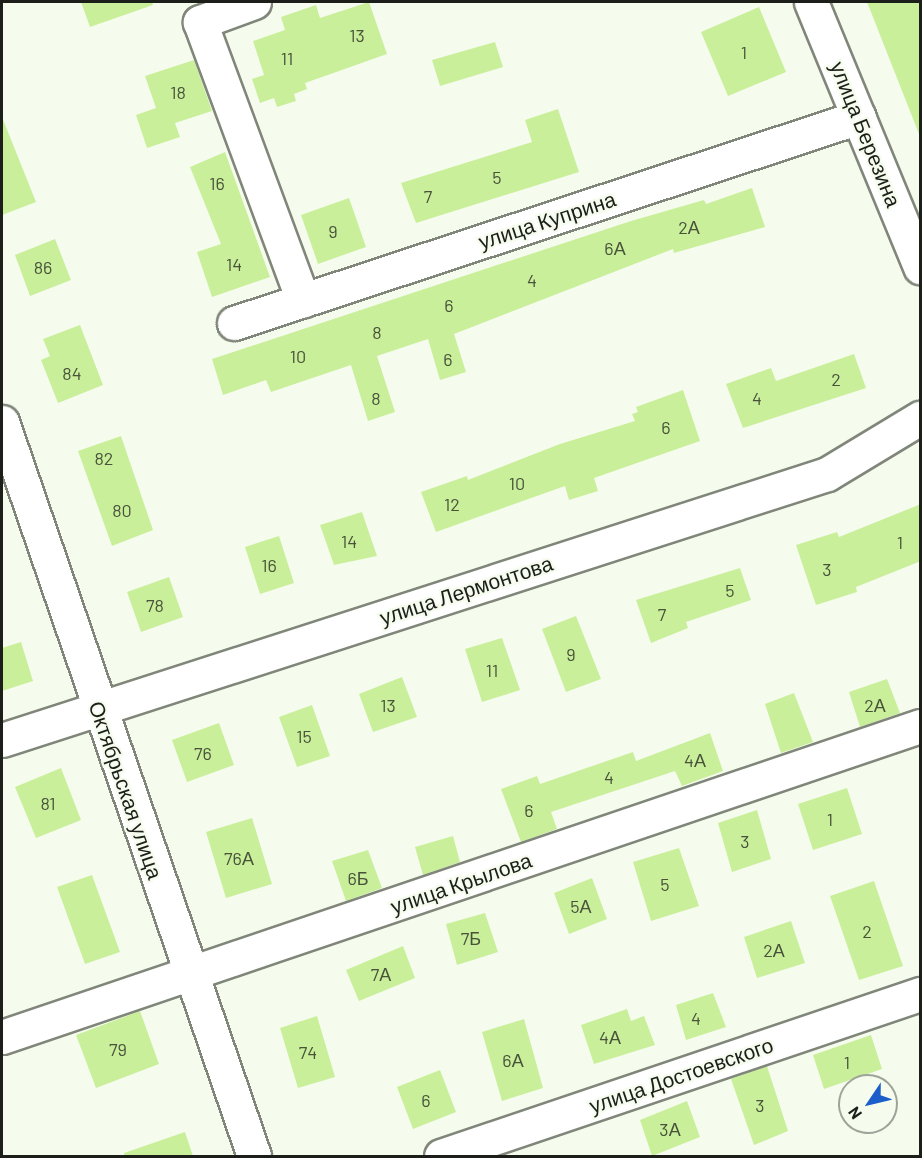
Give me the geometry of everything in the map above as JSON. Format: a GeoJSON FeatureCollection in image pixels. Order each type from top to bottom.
{"type":"FeatureCollection","features":[{"type":"Feature","properties":{"kind":"street"},"geometry":{"type":"LineString","coordinates":[[254,2],[200,22],[303,301]]}},
{"type":"Feature","properties":{"kind":"street","name":"улица Березина"},"geometry":{"type":"LineString","coordinates":[[811,2],[921,267]]}},
{"type":"Feature","properties":{"kind":"street","name":"улица Куприна"},"geometry":{"type":"LineString","coordinates":[[234,323],[860,117]]}},
{"type":"Feature","properties":{"kind":"street","name":"улица Лермонтова"},"geometry":{"type":"LineString","coordinates":[[2,740],[827,474],[921,418]]}},
{"type":"Feature","properties":{"kind":"street","name":"Октябрьская улица"},"geometry":{"type":"LineString","coordinates":[[2,422],[97,708],[254,1156]]}},
{"type":"Feature","properties":{"kind":"street","name":"улица Крылова"},"geometry":{"type":"LineString","coordinates":[[2,1037],[191,975],[921,726]]}},
{"type":"Feature","properties":{"kind":"street","name":"улица Достоевского"},"geometry":{"type":"LineString","coordinates":[[441,1156],[921,994]]}},
{"type":"Feature","properties":{"kind":"building"},"geometry":{"type":"Polygon","coordinates":[[[81,2],[152,2],[153,5],[90,27],[81,2]]]}},
{"type":"Feature","properties":{"kind":"building"},"geometry":{"type":"Polygon","coordinates":[[[369,2],[387,54],[305,83],[307,89],[294,94],[296,101],[277,107],[274,98],[260,103],[252,79],[264,75],[253,41],[285,30],[281,17],[316,5],[320,18],[369,2]]]}},
{"type":"Feature","properties":{"kind":"building"},"geometry":{"type":"Polygon","coordinates":[[[867,2],[921,2],[921,133],[919,134],[867,2]]]}},
{"type":"Feature","properties":{"kind":"building"},"geometry":{"type":"Polygon","coordinates":[[[759,7],[786,72],[728,96],[701,32],[759,7]]]}},
{"type":"Feature","properties":{"kind":"building"},"geometry":{"type":"Polygon","coordinates":[[[495,42],[503,67],[440,86],[432,60],[495,42]]]}},
{"type":"Feature","properties":{"kind":"building"},"geometry":{"type":"Polygon","coordinates":[[[194,60],[212,111],[175,123],[180,137],[147,148],[136,115],[156,108],[145,76],[194,60]]]}},
{"type":"Feature","properties":{"kind":"building"},"geometry":{"type":"Polygon","coordinates":[[[558,109],[579,172],[416,223],[401,183],[532,142],[525,120],[558,109]]]}},
{"type":"Feature","properties":{"kind":"building"},"geometry":{"type":"Polygon","coordinates":[[[2,117],[36,202],[2,215],[2,117]]]}},
{"type":"Feature","properties":{"kind":"building"},"geometry":{"type":"Polygon","coordinates":[[[225,152],[270,277],[212,297],[197,252],[221,244],[190,167],[225,152]]]}},
{"type":"Feature","properties":{"kind":"building"},"geometry":{"type":"Polygon","coordinates":[[[752,188],[765,227],[674,253],[673,249],[454,334],[466,372],[440,380],[428,339],[377,356],[395,412],[368,421],[351,365],[271,392],[266,380],[223,395],[212,359],[631,221],[704,200],[706,204],[752,188]]]}},
{"type":"Feature","properties":{"kind":"building"},"geometry":{"type":"Polygon","coordinates":[[[349,198],[366,247],[318,264],[301,215],[349,198]]]}},
{"type":"Feature","properties":{"kind":"building"},"geometry":{"type":"Polygon","coordinates":[[[55,239],[71,280],[30,296],[15,255],[55,239]]]}},
{"type":"Feature","properties":{"kind":"building"},"geometry":{"type":"Polygon","coordinates":[[[80,325],[103,385],[58,403],[41,360],[50,356],[43,339],[80,325]]]}},
{"type":"Feature","properties":{"kind":"building"},"geometry":{"type":"Polygon","coordinates":[[[854,354],[866,388],[743,428],[726,384],[771,368],[776,381],[854,354]]]}},
{"type":"Feature","properties":{"kind":"building"},"geometry":{"type":"Polygon","coordinates":[[[683,390],[700,441],[594,478],[598,491],[569,500],[565,486],[436,532],[421,492],[467,476],[468,480],[560,444],[635,421],[632,414],[638,412],[636,407],[683,390]]]}},
{"type":"Feature","properties":{"kind":"building"},"geometry":{"type":"Polygon","coordinates":[[[121,436],[153,530],[112,546],[78,451],[121,436]]]}},
{"type":"Feature","properties":{"kind":"building"},"geometry":{"type":"Polygon","coordinates":[[[921,504],[921,561],[856,587],[857,592],[816,605],[796,545],[837,532],[839,537],[921,504]]]}},
{"type":"Feature","properties":{"kind":"building"},"geometry":{"type":"Polygon","coordinates":[[[362,512],[377,556],[334,565],[320,525],[362,512]]]}},
{"type":"Feature","properties":{"kind":"building"},"geometry":{"type":"Polygon","coordinates":[[[279,536],[294,583],[260,594],[245,547],[279,536]]]}},
{"type":"Feature","properties":{"kind":"building"},"geometry":{"type":"Polygon","coordinates":[[[740,568],[751,600],[686,622],[688,628],[651,643],[636,600],[740,568]]]}},
{"type":"Feature","properties":{"kind":"building"},"geometry":{"type":"Polygon","coordinates":[[[169,577],[183,617],[141,632],[127,592],[169,577]]]}},
{"type":"Feature","properties":{"kind":"building"},"geometry":{"type":"Polygon","coordinates":[[[576,616],[601,679],[566,692],[542,629],[576,616]]]}},
{"type":"Feature","properties":{"kind":"building"},"geometry":{"type":"Polygon","coordinates":[[[502,638],[520,690],[482,702],[465,649],[502,638]]]}},
{"type":"Feature","properties":{"kind":"building"},"geometry":{"type":"Polygon","coordinates":[[[21,642],[33,681],[2,691],[2,648],[21,642]]]}},
{"type":"Feature","properties":{"kind":"building"},"geometry":{"type":"Polygon","coordinates":[[[402,677],[417,717],[373,732],[359,694],[402,677]]]}},
{"type":"Feature","properties":{"kind":"building"},"geometry":{"type":"Polygon","coordinates":[[[887,679],[900,713],[860,727],[849,692],[887,679]]]}},
{"type":"Feature","properties":{"kind":"building"},"geometry":{"type":"Polygon","coordinates":[[[794,693],[813,742],[781,753],[765,704],[794,693]]]}},
{"type":"Feature","properties":{"kind":"building"},"geometry":{"type":"Polygon","coordinates":[[[312,705],[330,756],[297,767],[279,717],[312,705]]]}},
{"type":"Feature","properties":{"kind":"building"},"geometry":{"type":"Polygon","coordinates":[[[219,723],[234,765],[187,782],[172,740],[219,723]]]}},
{"type":"Feature","properties":{"kind":"building"},"geometry":{"type":"Polygon","coordinates":[[[710,733],[723,771],[682,786],[675,771],[551,812],[557,829],[521,842],[501,789],[537,776],[540,784],[633,752],[636,761],[710,733]]]}},
{"type":"Feature","properties":{"kind":"building"},"geometry":{"type":"Polygon","coordinates":[[[61,768],[81,820],[36,838],[15,787],[61,768]]]}},
{"type":"Feature","properties":{"kind":"building"},"geometry":{"type":"Polygon","coordinates":[[[847,788],[862,834],[813,850],[798,804],[847,788]]]}},
{"type":"Feature","properties":{"kind":"building"},"geometry":{"type":"Polygon","coordinates":[[[757,810],[771,859],[732,872],[718,823],[757,810]]]}},
{"type":"Feature","properties":{"kind":"building"},"geometry":{"type":"Polygon","coordinates":[[[252,818],[272,884],[226,898],[206,832],[252,818]]]}},
{"type":"Feature","properties":{"kind":"building"},"geometry":{"type":"Polygon","coordinates":[[[453,836],[460,862],[423,875],[415,847],[453,836]]]}},
{"type":"Feature","properties":{"kind":"building"},"geometry":{"type":"Polygon","coordinates":[[[679,848],[699,906],[651,921],[633,862],[679,848]]]}},
{"type":"Feature","properties":{"kind":"building"},"geometry":{"type":"Polygon","coordinates":[[[368,850],[382,888],[346,901],[332,861],[368,850]]]}},
{"type":"Feature","properties":{"kind":"building"},"geometry":{"type":"Polygon","coordinates":[[[92,875],[120,952],[85,964],[57,887],[92,875]]]}},
{"type":"Feature","properties":{"kind":"building"},"geometry":{"type":"Polygon","coordinates":[[[592,878],[607,919],[569,934],[554,893],[592,878]]]}},
{"type":"Feature","properties":{"kind":"building"},"geometry":{"type":"Polygon","coordinates":[[[874,881],[903,966],[859,980],[830,896],[874,881]]]}},
{"type":"Feature","properties":{"kind":"building"},"geometry":{"type":"Polygon","coordinates":[[[485,913],[498,952],[457,965],[446,924],[485,913]]]}},
{"type":"Feature","properties":{"kind":"building"},"geometry":{"type":"Polygon","coordinates":[[[791,921],[805,963],[757,978],[744,937],[791,921]]]}},
{"type":"Feature","properties":{"kind":"building"},"geometry":{"type":"Polygon","coordinates":[[[403,946],[415,978],[359,1001],[346,970],[403,946]]]}},
{"type":"Feature","properties":{"kind":"building"},"geometry":{"type":"Polygon","coordinates":[[[713,993],[726,1027],[686,1040],[676,1005],[713,993]]]}},
{"type":"Feature","properties":{"kind":"building"},"geometry":{"type":"Polygon","coordinates":[[[627,1009],[631,1021],[644,1016],[655,1045],[594,1064],[581,1025],[627,1009]]]}},
{"type":"Feature","properties":{"kind":"building"},"geometry":{"type":"Polygon","coordinates":[[[140,1011],[159,1064],[96,1088],[76,1035],[140,1011]]]}},
{"type":"Feature","properties":{"kind":"building"},"geometry":{"type":"Polygon","coordinates":[[[317,1016],[335,1077],[298,1088],[280,1028],[317,1016]]]}},
{"type":"Feature","properties":{"kind":"building"},"geometry":{"type":"Polygon","coordinates":[[[524,1019],[543,1088],[502,1101],[482,1032],[524,1019]]]}},
{"type":"Feature","properties":{"kind":"building"},"geometry":{"type":"Polygon","coordinates":[[[871,1035],[882,1069],[868,1074],[838,1074],[838,1084],[824,1089],[813,1055],[871,1035]]]}},
{"type":"Feature","properties":{"kind":"building"},"geometry":{"type":"Polygon","coordinates":[[[767,1066],[788,1131],[754,1145],[731,1079],[767,1066]]]}},
{"type":"Feature","properties":{"kind":"building"},"geometry":{"type":"Polygon","coordinates":[[[440,1070],[456,1112],[413,1129],[397,1087],[440,1070]]]}},
{"type":"Feature","properties":{"kind":"building"},"geometry":{"type":"Polygon","coordinates":[[[687,1101],[700,1137],[652,1156],[640,1120],[687,1101]]]}},
{"type":"Feature","properties":{"kind":"building"},"geometry":{"type":"Polygon","coordinates":[[[185,1132],[193,1156],[124,1156],[124,1153],[185,1132]]]}}]}
